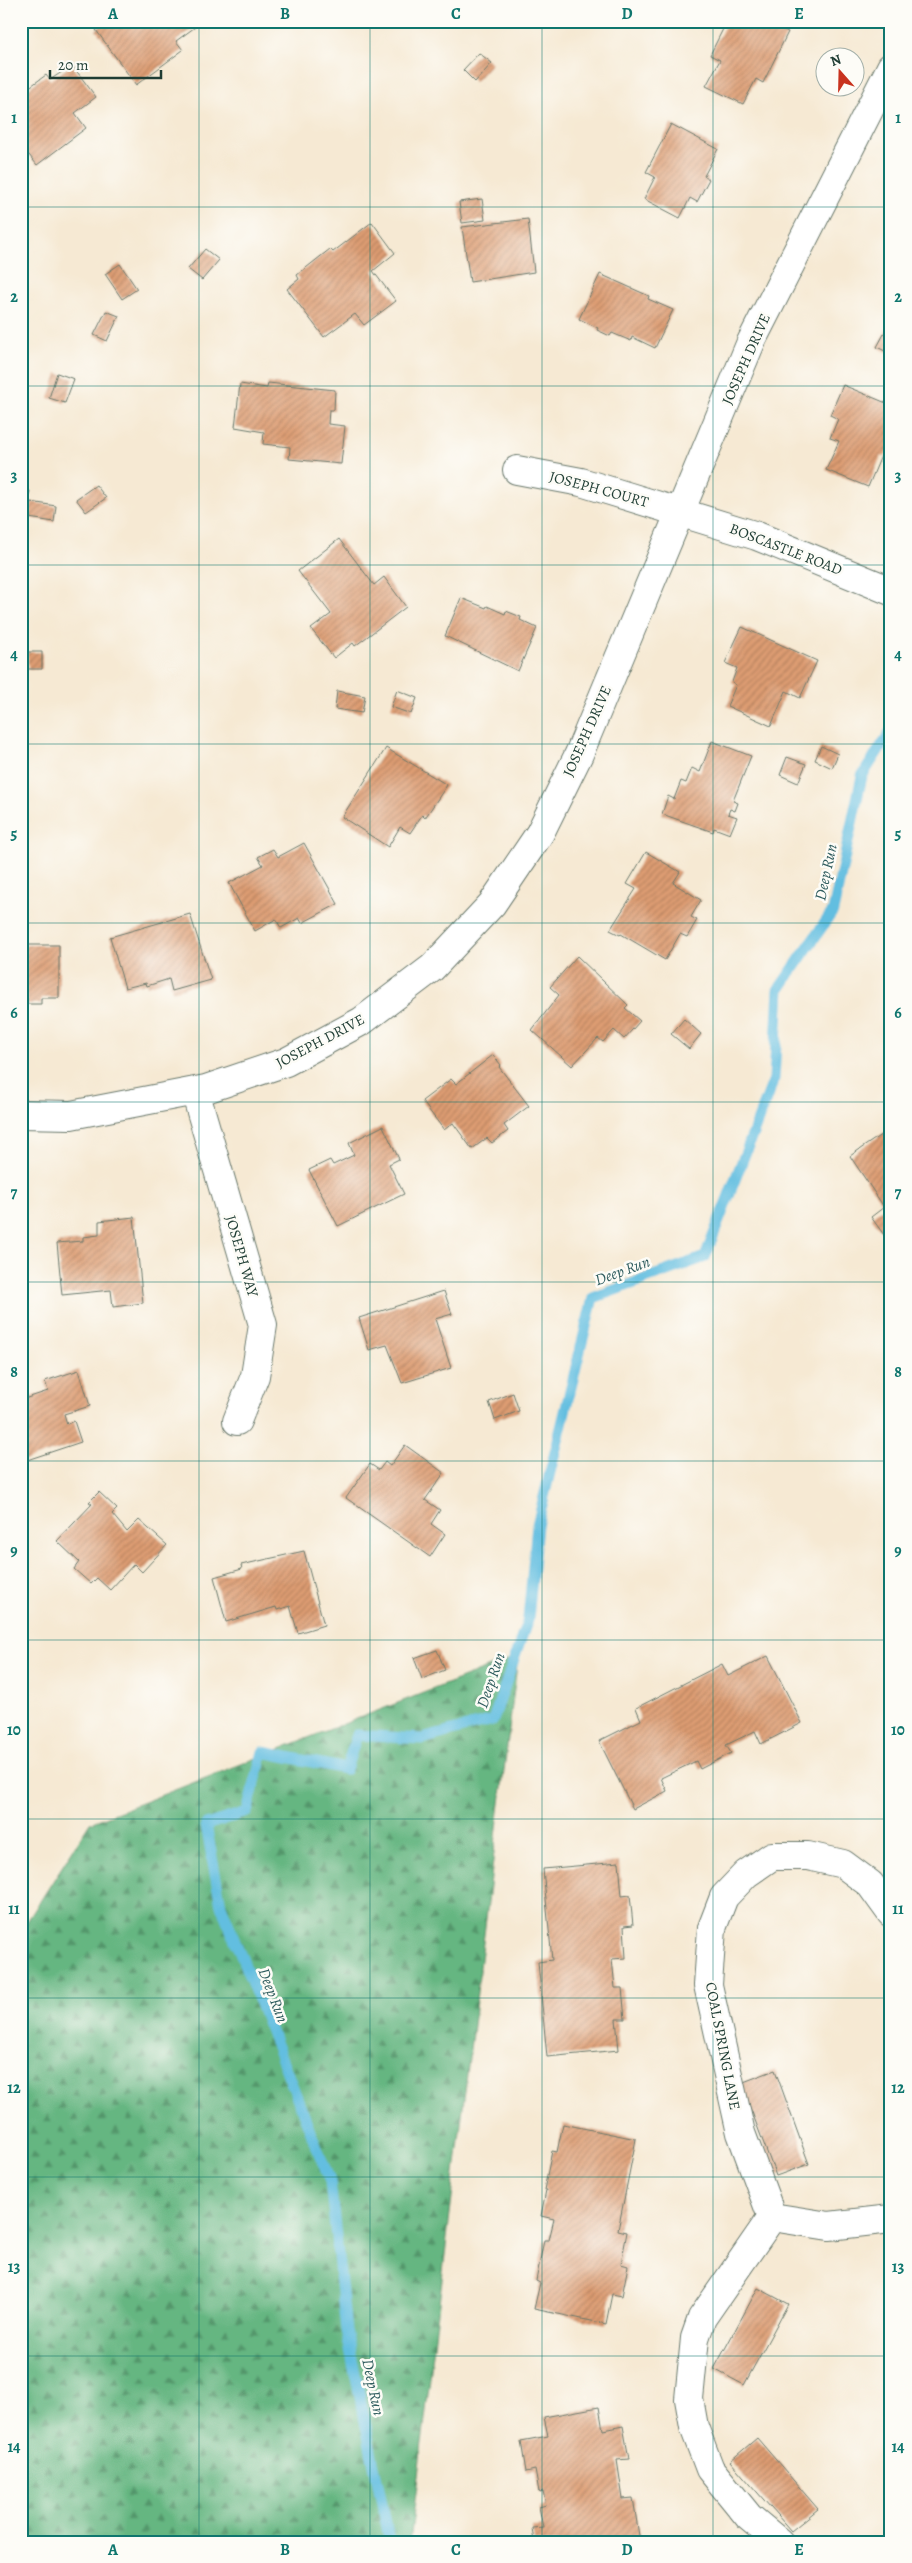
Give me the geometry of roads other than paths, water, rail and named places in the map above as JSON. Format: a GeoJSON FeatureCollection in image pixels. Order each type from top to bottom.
{"type":"FeatureCollection","features":[{"type":"Feature","properties":{"kind":"street","name":"JOSEPH DRIVE"},"geometry":{"type":"LineString","coordinates":[[21,1114],[71,1115],[195,1091],[286,1062],[362,1020],[432,968],[492,904],[540,833],[579,754],[751,342],[891,67]]}},
{"type":"Feature","properties":{"kind":"street","name":"JOSEPH COURT"},"geometry":{"type":"LineString","coordinates":[[517,470],[581,482],[680,512]]}},
{"type":"Feature","properties":{"kind":"street","name":"BOSCASTLE ROAD"},"geometry":{"type":"LineString","coordinates":[[680,512],[757,536],[891,591]]}},
{"type":"Feature","properties":{"kind":"street","name":"JOSEPH WAY"},"geometry":{"type":"LineString","coordinates":[[195,1091],[263,1325],[255,1376],[237,1421]]}},
{"type":"Feature","properties":{"kind":"street","name":"COAL SPRING LANE"},"geometry":{"type":"LineString","coordinates":[[772,2217],[741,2133],[708,1985],[712,1928],[724,1897],[746,1874],[772,1856],[808,1856],[843,1864],[870,1884],[891,1913]]}},
{"type":"Feature","properties":{"kind":"street"},"geometry":{"type":"LineString","coordinates":[[778,2542],[749,2517],[710,2469],[694,2427],[689,2399],[694,2338],[702,2318],[772,2217],[829,2226],[891,2219]]}},
{"type":"Feature","properties":{"kind":"waterway","name":"Deep Run"},"geometry":{"type":"LineString","coordinates":[[390,2542],[346,2330],[330,2181],[221,1905],[206,1825],[247,1812],[263,1752],[346,1769],[357,1735],[422,1739],[493,1720],[528,1619],[537,1525],[593,1298],[705,1257],[774,1079],[779,989],[833,911],[862,776],[891,731]]}}]}
